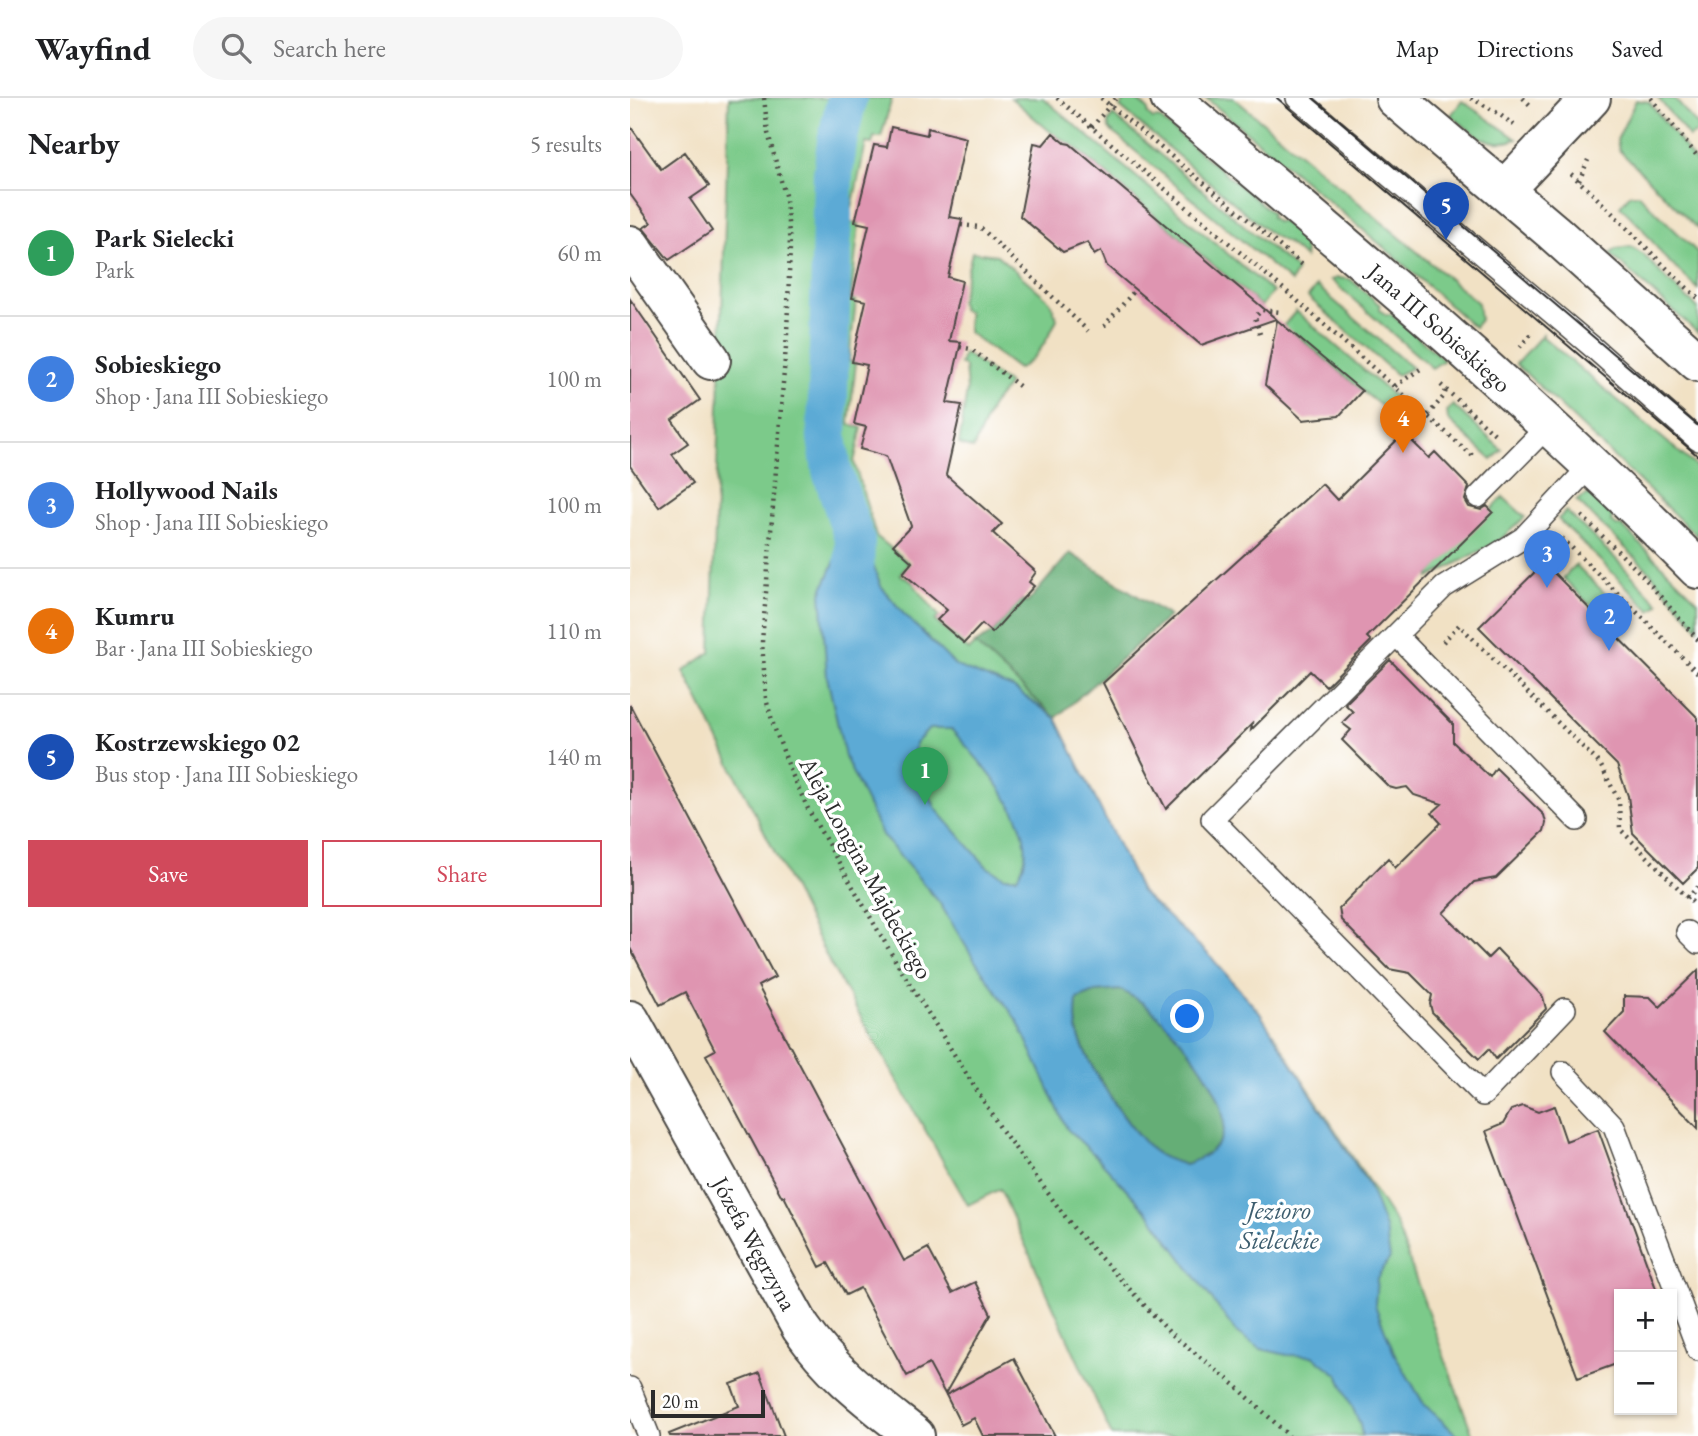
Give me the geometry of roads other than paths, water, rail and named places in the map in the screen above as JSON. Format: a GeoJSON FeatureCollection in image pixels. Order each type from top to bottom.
{"type":"FeatureCollection","features":[{"type":"Feature","properties":{"kind":"main road","name":"Jana III Sobieskiego"},"geometry":{"type":"LineString","coordinates":[[1170,98],[1380,274],[1549,425],[1698,569]]}},
{"type":"Feature","properties":{"kind":"main road"},"geometry":{"type":"LineString","coordinates":[[1395,98],[1504,190],[1698,362]]}},
{"type":"Feature","properties":{"kind":"main road"},"geometry":{"type":"LineString","coordinates":[[1504,190],[1591,98]]}},
{"type":"Feature","properties":{"kind":"main road"},"geometry":{"type":"LineString","coordinates":[[630,245],[711,359]]}},
{"type":"Feature","properties":{"kind":"main road","name":"Józefa Węgrzyna"},"geometry":{"type":"LineString","coordinates":[[630,1020],[801,1328],[821,1356],[844,1379],[915,1436]]}},
{"type":"Feature","properties":{"kind":"lane"},"geometry":{"type":"LineString","coordinates":[[1297,98],[1698,440]]}},
{"type":"Feature","properties":{"kind":"lane"},"geometry":{"type":"LineString","coordinates":[[1640,389],[1698,421]]}},
{"type":"Feature","properties":{"kind":"lane"},"geometry":{"type":"LineString","coordinates":[[1478,497],[1549,425]]}},
{"type":"Feature","properties":{"kind":"lane"},"geometry":{"type":"LineString","coordinates":[[1565,1009],[1483,1095],[1212,819],[1444,587],[1522,538],[1591,465]]}},
{"type":"Feature","properties":{"kind":"lane"},"geometry":{"type":"LineString","coordinates":[[1396,635],[1577,820]]}},
{"type":"Feature","properties":{"kind":"lane"},"geometry":{"type":"LineString","coordinates":[[1563,1072],[1614,1126],[1698,1350]]}},
{"type":"Feature","properties":{"kind":"lane"},"geometry":{"type":"LineString","coordinates":[[630,1388],[649,1436]]}},
{"type":"Feature","properties":{"kind":"water","name":"Jezioro Sieleckie"},"geometry":{"type":"Polygon","coordinates":[[[864,540],[881,586],[903,613],[956,666],[1013,688],[1056,718],[1141,892],[1209,955],[1259,1012],[1369,1186],[1385,1228],[1390,1258],[1377,1278],[1375,1305],[1394,1353],[1424,1404],[1458,1436],[1362,1436],[1360,1424],[1338,1375],[1313,1356],[1287,1355],[1261,1349],[1236,1332],[1150,1215],[1097,1157],[1067,1129],[1018,1022],[975,961],[939,902],[882,835],[845,757],[827,677],[821,593],[843,542],[864,540]],[[929,729],[915,744],[914,764],[936,809],[987,867],[1005,877],[1017,877],[1025,860],[1025,840],[1007,799],[978,759],[951,729],[929,729]],[[1121,990],[1095,992],[1077,999],[1076,1023],[1079,1037],[1101,1082],[1133,1129],[1158,1154],[1185,1165],[1217,1145],[1224,1124],[1221,1106],[1200,1066],[1171,1029],[1144,1004],[1121,990]]]}},
{"type":"Feature","properties":{"kind":"waterway"},"geometry":{"type":"LineString","coordinates":[[847,98],[833,174],[827,437],[832,471],[855,541],[853,597]]}},
{"type":"Feature","properties":{"kind":"tram line"},"geometry":{"type":"LineString","coordinates":[[1277,98],[1698,456]]}},
{"type":"Feature","properties":{"kind":"tram line"},"geometry":{"type":"LineString","coordinates":[[1313,98],[1698,426]]}},
{"type":"Feature","properties":{"kind":"place","name":"Kostrzewskiego 02"},"geometry":{"type":"Point","coordinates":[1446,240]}},
{"type":"Feature","properties":{"kind":"place","name":"Kumru"},"geometry":{"type":"Point","coordinates":[1403,453]}},
{"type":"Feature","properties":{"kind":"place","name":"Hollywood Nails"},"geometry":{"type":"Point","coordinates":[1547,588]}},
{"type":"Feature","properties":{"kind":"place","name":"Sobieskiego"},"geometry":{"type":"Point","coordinates":[1609,651]}},
{"type":"Feature","properties":{"kind":"place","name":"Park Sielecki"},"geometry":{"type":"Point","coordinates":[925,805]}}]}
